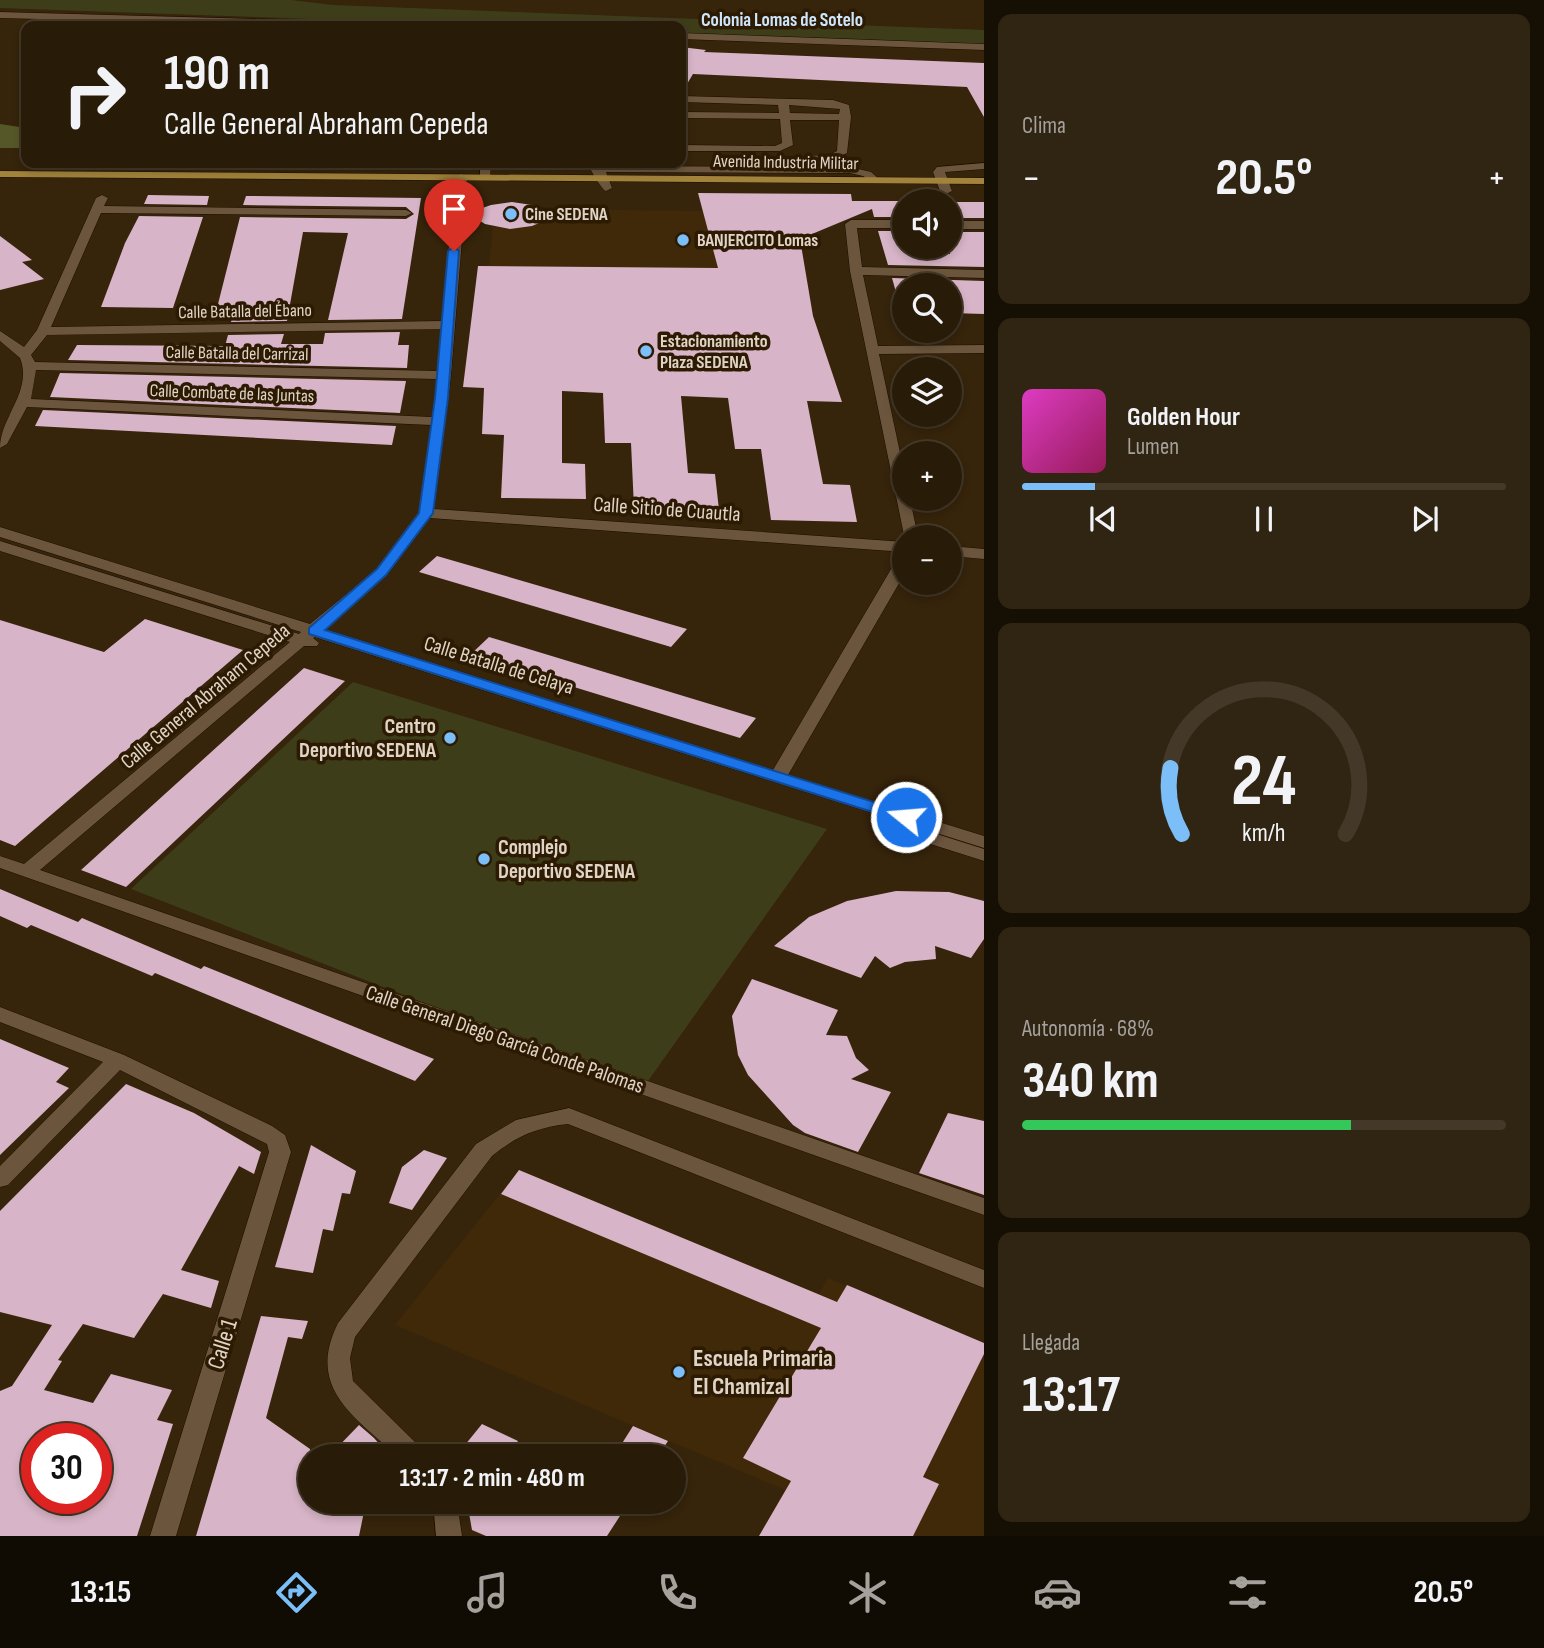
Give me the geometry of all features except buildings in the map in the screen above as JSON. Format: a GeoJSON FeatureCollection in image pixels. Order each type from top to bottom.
{"type":"FeatureCollection","features":[{"type":"Feature","properties":{"kind":"main road","name":"Avenida Industria Militar"},"geometry":{"type":"LineString","coordinates":[[0,174],[460,182],[486,176],[600,174],[874,180],[984,191]]}},
{"type":"Feature","properties":{"kind":"main road","name":"Avenida Industria Militar"},"geometry":{"type":"LineString","coordinates":[[0,184],[460,182],[600,174],[944,185],[984,181]]}},
{"type":"Feature","properties":{"kind":"street"},"geometry":{"type":"LineString","coordinates":[[0,15],[129,21]]}},
{"type":"Feature","properties":{"kind":"street"},"geometry":{"type":"LineString","coordinates":[[686,36],[984,47]]}},
{"type":"Feature","properties":{"kind":"street"},"geometry":{"type":"LineString","coordinates":[[686,99],[838,104],[845,107],[846,117],[842,153],[831,158],[686,157]]}},
{"type":"Feature","properties":{"kind":"street"},"geometry":{"type":"LineString","coordinates":[[686,148],[787,147],[783,102]]}},
{"type":"Feature","properties":{"kind":"street"},"geometry":{"type":"LineString","coordinates":[[686,115],[846,117]]}},
{"type":"Feature","properties":{"kind":"street"},"geometry":{"type":"LineString","coordinates":[[686,138],[787,139]]}},
{"type":"Feature","properties":{"kind":"street"},"geometry":{"type":"LineString","coordinates":[[944,185],[939,173],[947,167],[984,166]]}},
{"type":"Feature","properties":{"kind":"street"},"geometry":{"type":"LineString","coordinates":[[485,168],[486,176]]}},
{"type":"Feature","properties":{"kind":"street","name":"Calle General Abraham Cepeda"},"geometry":{"type":"LineString","coordinates":[[27,871],[382,572],[426,513],[444,375],[460,182]]}},
{"type":"Feature","properties":{"kind":"street"},"geometry":{"type":"LineString","coordinates":[[0,444],[15,423],[22,403],[28,361],[100,204],[405,213]]}},
{"type":"Feature","properties":{"kind":"street"},"geometry":{"type":"LineString","coordinates":[[892,225],[850,224],[856,271],[908,525]]}},
{"type":"Feature","properties":{"kind":"street"},"geometry":{"type":"LineString","coordinates":[[962,225],[984,225]]}},
{"type":"Feature","properties":{"kind":"street"},"geometry":{"type":"LineString","coordinates":[[856,271],[984,274]]}},
{"type":"Feature","properties":{"kind":"street","name":"Calle Batalla del Ébano"},"geometry":{"type":"LineString","coordinates":[[43,331],[447,325]]}},
{"type":"Feature","properties":{"kind":"street"},"geometry":{"type":"LineString","coordinates":[[0,335],[28,361]]}},
{"type":"Feature","properties":{"kind":"street"},"geometry":{"type":"LineString","coordinates":[[872,350],[984,349]]}},
{"type":"Feature","properties":{"kind":"street","name":"Calle Batalla del Carrizal"},"geometry":{"type":"LineString","coordinates":[[28,361],[444,375]]}},
{"type":"Feature","properties":{"kind":"street","name":"Calle Combate de las Juntas"},"geometry":{"type":"LineString","coordinates":[[22,403],[439,421]]}},
{"type":"Feature","properties":{"kind":"street","name":"Calle Sitio de Cuautla"},"geometry":{"type":"LineString","coordinates":[[426,513],[892,546]]}},
{"type":"Feature","properties":{"kind":"street","name":"Calle Batalla de Celaya"},"geometry":{"type":"LineString","coordinates":[[0,532],[309,636],[984,855]]}},
{"type":"Feature","properties":{"kind":"street","name":"Calle Batalla de Celaya"},"geometry":{"type":"LineString","coordinates":[[0,546],[778,777],[984,842]]}},
{"type":"Feature","properties":{"kind":"street"},"geometry":{"type":"LineString","coordinates":[[962,552],[984,555]]}},
{"type":"Feature","properties":{"kind":"street"},"geometry":{"type":"LineString","coordinates":[[778,777],[892,581]]}},
{"type":"Feature","properties":{"kind":"street","name":"Calle General Diego García Conde Palomas"},"geometry":{"type":"LineString","coordinates":[[0,862],[984,1207]]}},
{"type":"Feature","properties":{"kind":"street"},"geometry":{"type":"LineString","coordinates":[[0,1014],[117,1060],[0,1179]]}},
{"type":"Feature","properties":{"kind":"street","name":"Calle 1"},"geometry":{"type":"LineString","coordinates":[[117,1060],[264,1130],[276,1140],[281,1152],[163,1536]]}},
{"type":"Feature","properties":{"kind":"street"},"geometry":{"type":"LineString","coordinates":[[401,1444],[341,1383],[337,1362],[341,1342],[350,1323],[484,1150],[506,1132],[537,1119],[569,1116],[984,1279]]}},
{"type":"Feature","properties":{"kind":"street"},"geometry":{"type":"LineString","coordinates":[[446,1514],[449,1536]]}},
{"type":"Feature","properties":{"kind":"shaded area"},"geometry":{"type":"Polygon","coordinates":[[[0,0],[291,0],[333,5],[984,30],[984,44],[686,33],[686,21],[366,21],[0,8],[0,0]]]}},
{"type":"Feature","properties":{"kind":"shaded area"},"geometry":{"type":"Polygon","coordinates":[[[0,124],[21,127],[21,148],[0,148],[0,124]]]}},
{"type":"Feature","properties":{"kind":"shaded area"},"geometry":{"type":"Polygon","coordinates":[[[539,209],[709,211],[718,268],[478,266],[489,265],[493,227],[532,226],[544,219],[539,209]]]}},
{"type":"Feature","properties":{"kind":"shaded area","name":"Complejo Deportivo SEDENA"},"geometry":{"type":"Polygon","coordinates":[[[353,682],[827,829],[643,1088],[131,889],[353,682]]]}},
{"type":"Feature","properties":{"kind":"shaded area","name":"Escuela Primaria El Chamizal"},"geometry":{"type":"Polygon","coordinates":[[[519,1170],[819,1294],[828,1278],[984,1343],[984,1536],[773,1536],[762,1531],[785,1490],[686,1448],[686,1444],[676,1444],[395,1325],[519,1170]]]}},
{"type":"Feature","properties":{"kind":"place","name":"Cine SEDENA"},"geometry":{"type":"Point","coordinates":[511,214]}},
{"type":"Feature","properties":{"kind":"place","name":"BANJERCITO Lomas"},"geometry":{"type":"Point","coordinates":[683,240]}},
{"type":"Feature","properties":{"kind":"place","name":"Estacionamiento Plaza SEDENA"},"geometry":{"type":"Point","coordinates":[646,351]}},
{"type":"Feature","properties":{"kind":"place","name":"Centro Deportivo SEDENA"},"geometry":{"type":"Point","coordinates":[450,738]}},
{"type":"Feature","properties":{"kind":"place","name":"Complejo Deportivo SEDENA"},"geometry":{"type":"Point","coordinates":[484,859]}},
{"type":"Feature","properties":{"kind":"place","name":"Escuela Primaria El Chamizal"},"geometry":{"type":"Point","coordinates":[679,1372]}},
{"type":"Feature","properties":{"kind":"district","name":"Colonia Lomas de Sotelo"},"geometry":{"type":"Point","coordinates":[782,19]}},
{"type":"Feature","properties":{"kind":"route"},"geometry":{"type":"LineString","coordinates":[[454,251],[442,398],[426,513],[382,572],[314,631],[906,817]]}}]}
